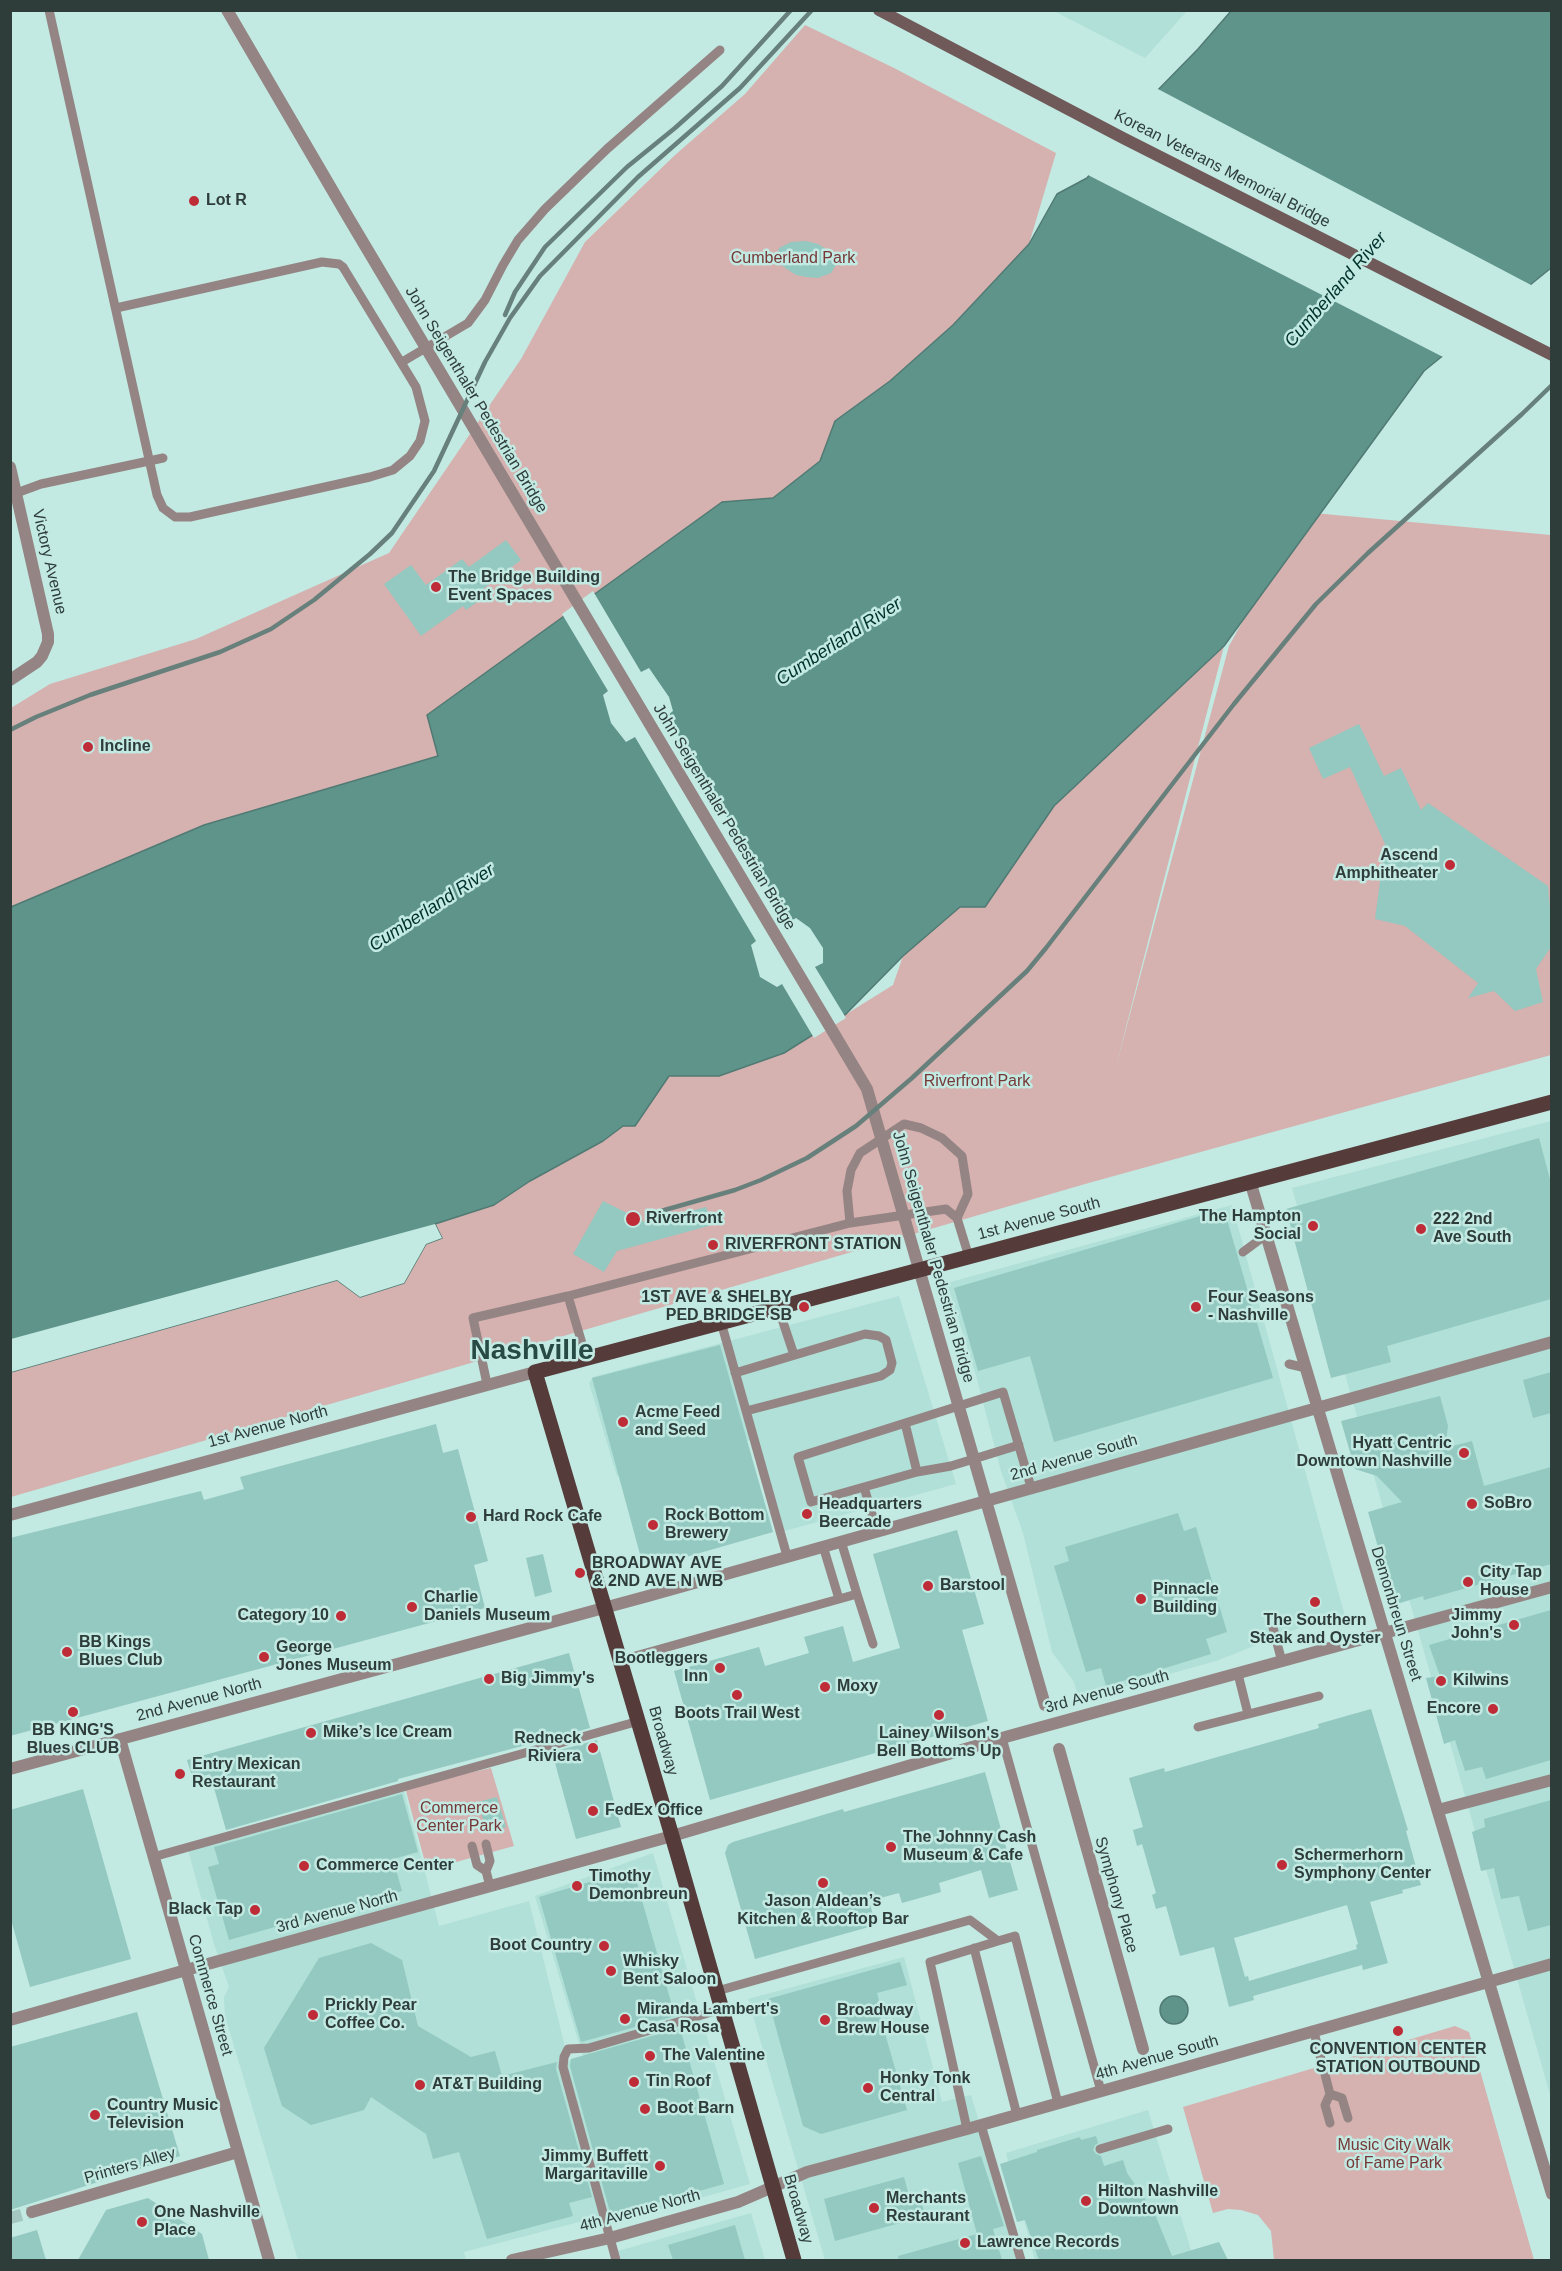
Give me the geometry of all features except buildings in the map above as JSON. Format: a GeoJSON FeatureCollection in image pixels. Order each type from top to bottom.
{"type":"FeatureCollection","features":[{"type":"Feature","properties":{"kind":"main road","name":"Korean Veterans Memorial Bridge"},"geometry":{"type":"LineString","coordinates":[[879,10],[1113,133],[1551,355]]}},
{"type":"Feature","properties":{"kind":"main road","name":"1st Avenue South"},"geometry":{"type":"LineString","coordinates":[[535,1372],[1551,1102]]}},
{"type":"Feature","properties":{"kind":"main road","name":"Broadway"},"geometry":{"type":"LineString","coordinates":[[535,1372],[606,1607],[794,2260]]}},
{"type":"Feature","properties":{"kind":"street","name":"John Seigenthaler Pedestrian Bridge"},"geometry":{"type":"LineString","coordinates":[[227,10],[867,1089],[1045,1705]]}},
{"type":"Feature","properties":{"kind":"street","name":"Victory Avenue"},"geometry":{"type":"LineString","coordinates":[[10,467],[14,494],[48,634],[45,649],[37,662],[10,680]]}},
{"type":"Feature","properties":{"kind":"street","name":"Demonbreun Street"},"geometry":{"type":"LineString","coordinates":[[1250,1181],[1551,2194]]}},
{"type":"Feature","properties":{"kind":"street","name":"2nd Avenue South"},"geometry":{"type":"LineString","coordinates":[[606,1607],[1551,1342]]}},
{"type":"Feature","properties":{"kind":"street","name":"1st Avenue North"},"geometry":{"type":"LineString","coordinates":[[10,1515],[535,1372]]}},
{"type":"Feature","properties":{"kind":"street","name":"3rd Avenue South"},"geometry":{"type":"LineString","coordinates":[[672,1836],[1002,1738],[1551,1587]]}},
{"type":"Feature","properties":{"kind":"street","name":"2nd Avenue North"},"geometry":{"type":"LineString","coordinates":[[10,1769],[606,1607]]}},
{"type":"Feature","properties":{"kind":"street","name":"Commerce Street"},"geometry":{"type":"LineString","coordinates":[[120,1739],[269,2260]]}},
{"type":"Feature","properties":{"kind":"street","name":"Symphony Place"},"geometry":{"type":"LineString","coordinates":[[1059,1749],[1143,2049]]}},
{"type":"Feature","properties":{"kind":"street"},"geometry":{"type":"LineString","coordinates":[[1438,1810],[1551,1780]]}},
{"type":"Feature","properties":{"kind":"street","name":"3rd Avenue North"},"geometry":{"type":"LineString","coordinates":[[10,2020],[672,1836]]}},
{"type":"Feature","properties":{"kind":"street","name":"4th Avenue South"},"geometry":{"type":"LineString","coordinates":[[773,2187],[807,2172],[1551,1964]]}},
{"type":"Feature","properties":{"kind":"street","name":"Printers Alley"},"geometry":{"type":"LineString","coordinates":[[32,2212],[238,2152]]}},
{"type":"Feature","properties":{"kind":"street","name":"4th Avenue North"},"geometry":{"type":"LineString","coordinates":[[512,2260],[610,2238],[738,2202],[773,2187]]}},
{"type":"Feature","properties":{"kind":"lane"},"geometry":{"type":"LineString","coordinates":[[49,10],[149,461],[157,495],[163,508],[175,517],[190,517],[393,470],[410,456],[420,441],[425,422],[416,387],[343,267],[322,262],[116,308]]}},
{"type":"Feature","properties":{"kind":"lane"},"geometry":{"type":"LineString","coordinates":[[402,362],[468,323],[485,300],[519,240],[545,209],[608,149],[720,50]]}},
{"type":"Feature","properties":{"kind":"lane"},"geometry":{"type":"LineString","coordinates":[[14,494],[41,484],[163,458]]}},
{"type":"Feature","properties":{"kind":"lane"},"geometry":{"type":"LineString","coordinates":[[850,1223],[847,1191],[851,1170],[860,1153],[904,1124],[921,1128],[942,1138],[962,1156],[968,1194],[957,1218]]}},
{"type":"Feature","properties":{"kind":"lane"},"geometry":{"type":"LineString","coordinates":[[487,1384],[473,1318],[568,1296],[850,1223],[946,1209],[957,1218],[969,1257]]}},
{"type":"Feature","properties":{"kind":"lane"},"geometry":{"type":"LineString","coordinates":[[1243,1252],[1266,1235]]}},
{"type":"Feature","properties":{"kind":"lane"},"geometry":{"type":"LineString","coordinates":[[568,1296],[586,1357]]}},
{"type":"Feature","properties":{"kind":"lane"},"geometry":{"type":"LineString","coordinates":[[778,1307],[794,1355]]}},
{"type":"Feature","properties":{"kind":"lane"},"geometry":{"type":"LineString","coordinates":[[721,1322],[787,1556]]}},
{"type":"Feature","properties":{"kind":"lane"},"geometry":{"type":"LineString","coordinates":[[735,1373],[865,1334],[879,1336],[886,1340],[892,1363],[890,1370],[881,1376],[746,1411]]}},
{"type":"Feature","properties":{"kind":"lane"},"geometry":{"type":"LineString","coordinates":[[1289,1364],[1306,1368]]}},
{"type":"Feature","properties":{"kind":"lane"},"geometry":{"type":"LineString","coordinates":[[1019,1445],[951,1466],[917,1472],[811,1502],[798,1457],[1003,1392],[1019,1445],[1031,1487]]}},
{"type":"Feature","properties":{"kind":"lane"},"geometry":{"type":"LineString","coordinates":[[905,1423],[917,1472]]}},
{"type":"Feature","properties":{"kind":"lane"},"geometry":{"type":"LineString","coordinates":[[864,1486],[877,1531]]}},
{"type":"Feature","properties":{"kind":"lane"},"geometry":{"type":"LineString","coordinates":[[841,1541],[873,1644]]}},
{"type":"Feature","properties":{"kind":"lane"},"geometry":{"type":"LineString","coordinates":[[823,1546],[839,1599]]}},
{"type":"Feature","properties":{"kind":"lane"},"geometry":{"type":"LineString","coordinates":[[621,1660],[856,1594]]}},
{"type":"Feature","properties":{"kind":"lane"},"geometry":{"type":"LineString","coordinates":[[1271,1620],[1282,1662]]}},
{"type":"Feature","properties":{"kind":"lane"},"geometry":{"type":"LineString","coordinates":[[1238,1674],[1248,1714]]}},
{"type":"Feature","properties":{"kind":"lane"},"geometry":{"type":"LineString","coordinates":[[1198,1727],[1319,1696]]}},
{"type":"Feature","properties":{"kind":"lane"},"geometry":{"type":"LineString","coordinates":[[153,1857],[639,1721]]}},
{"type":"Feature","properties":{"kind":"lane"},"geometry":{"type":"LineString","coordinates":[[1002,1738],[1101,2091]]}},
{"type":"Feature","properties":{"kind":"lane"},"geometry":{"type":"LineString","coordinates":[[486,1844],[490,1861],[486,1871],[490,1886]]}},
{"type":"Feature","properties":{"kind":"lane"},"geometry":{"type":"LineString","coordinates":[[472,1846],[477,1865],[486,1871]]}},
{"type":"Feature","properties":{"kind":"lane"},"geometry":{"type":"LineString","coordinates":[[717,1991],[970,1920],[998,1941]]}},
{"type":"Feature","properties":{"kind":"lane"},"geometry":{"type":"LineString","coordinates":[[967,2129],[930,1962],[1015,1936],[1058,2103]]}},
{"type":"Feature","properties":{"kind":"lane"},"geometry":{"type":"LineString","coordinates":[[974,1948],[1017,2115]]}},
{"type":"Feature","properties":{"kind":"lane"},"geometry":{"type":"LineString","coordinates":[[616,2260],[563,2067],[564,2057],[568,2049],[589,2048],[722,2009]]}},
{"type":"Feature","properties":{"kind":"lane"},"geometry":{"type":"LineString","coordinates":[[1314,2032],[1330,2094],[1325,2104],[1330,2123]]}},
{"type":"Feature","properties":{"kind":"lane"},"geometry":{"type":"LineString","coordinates":[[1330,2094],[1342,2098],[1348,2118]]}},
{"type":"Feature","properties":{"kind":"lane"},"geometry":{"type":"LineString","coordinates":[[981,2125],[1021,2260]]}},
{"type":"Feature","properties":{"kind":"lane"},"geometry":{"type":"LineString","coordinates":[[1100,2149],[1168,2129]]}},
{"type":"Feature","properties":{"kind":"shaded area"},"geometry":{"type":"Polygon","coordinates":[[[1187,10],[1145,58],[1054,11],[1187,10]]]}},
{"type":"Feature","properties":{"kind":"shaded area"},"geometry":{"type":"Polygon","coordinates":[[[1551,1121],[1551,2098],[1292,1188],[1551,1121]]]}},
{"type":"Feature","properties":{"kind":"shaded area"},"geometry":{"type":"Polygon","coordinates":[[[1232,1205],[1346,1620],[1302,1627],[1216,1661],[1079,1699],[1074,1682],[1052,1652],[1023,1533],[1001,1471],[977,1379],[947,1283],[1232,1205]]]}},
{"type":"Feature","properties":{"kind":"shaded area"},"geometry":{"type":"Polygon","coordinates":[[[899,1296],[956,1484],[777,1533],[751,1440],[617,1476],[589,1383],[593,1377],[899,1296]]]}},
{"type":"Feature","properties":{"kind":"shaded area"},"geometry":{"type":"Polygon","coordinates":[[[403,1788],[439,1926],[529,1901],[565,2047],[559,2061],[602,2216],[464,2252],[466,2260],[298,2260],[225,2016],[224,1997],[229,1987],[214,1944],[188,1850],[403,1788]]]}},
{"type":"Feature","properties":{"kind":"shaded area"},"geometry":{"type":"Polygon","coordinates":[[[653,1853],[750,2184],[611,2223],[565,2067],[565,2062],[583,2056],[535,1896],[653,1853]]]}},
{"type":"Feature","properties":{"kind":"shaded area"},"geometry":{"type":"Polygon","coordinates":[[[904,1957],[942,2102],[971,2095],[1020,2260],[825,2260],[748,1999],[904,1957]]]}},
{"type":"Feature","properties":{"kind":"shaded area","name":"Hilton Nashville Downtown"},"geometry":{"type":"Polygon","coordinates":[[[1148,2110],[1194,2260],[1035,2260],[1006,2153],[1148,2110]]]}},
{"type":"Feature","properties":{"kind":"shaded area"},"geometry":{"type":"Polygon","coordinates":[[[751,2213],[765,2260],[621,2260],[618,2251],[751,2213]]]}},
{"type":"Feature","properties":{"kind":"green space","name":"Cumberland Park"},"geometry":{"type":"Polygon","coordinates":[[[805,25],[894,68],[1056,153],[1029,244],[953,325],[890,381],[835,421],[820,461],[773,498],[722,502],[439,756],[11,922],[11,708],[50,684],[196,639],[389,553],[521,359],[585,242],[674,156],[745,94],[805,25]]]}},
{"type":"Feature","properties":{"kind":"green space","name":"Riverfront Park"},"geometry":{"type":"Polygon","coordinates":[[[1303,512],[1551,535],[1551,1055],[1085,1184],[11,1497],[11,1372],[337,1280],[360,1297],[404,1283],[435,1224],[494,1205],[530,1181],[603,1141],[623,1126],[635,1126],[669,1076],[719,1076],[784,1053],[893,985],[903,956],[1098,763],[1224,646],[1115,1070],[1229,646],[1303,512]]]}},
{"type":"Feature","properties":{"kind":"green space","name":"Commerce Center Park"},"geometry":{"type":"Polygon","coordinates":[[[491,1768],[514,1846],[427,1870],[405,1787],[491,1768]]]}},
{"type":"Feature","properties":{"kind":"green space","name":"Music City Walk of Fame Park"},"geometry":{"type":"Polygon","coordinates":[[[1455,2026],[1469,2032],[1534,2260],[1274,2260],[1271,2231],[1258,2215],[1228,2209],[1213,2213],[1183,2107],[1455,2026]]]}},
{"type":"Feature","properties":{"kind":"water","name":"Cumberland River"},"geometry":{"type":"Polygon","coordinates":[[[1231,11],[1551,11],[1551,268],[1424,371],[1224,646],[1054,806],[985,907],[960,907],[903,956],[846,1014],[784,1053],[719,1076],[669,1076],[635,1126],[623,1126],[603,1141],[530,1181],[494,1205],[435,1224],[442,1238],[426,1244],[404,1283],[360,1297],[337,1280],[11,1372],[11,907],[204,825],[438,756],[427,715],[722,502],[773,498],[820,461],[835,421],[890,381],[953,325],[1029,244],[1057,194],[1087,178],[1152,96],[1231,11]]]}},
{"type":"Feature","properties":{"kind":"water"},"geometry":{"type":"Polygon","coordinates":[[[1174,1996],[1184,2000],[1188,2010],[1184,2020],[1174,2024],[1164,2020],[1160,2010],[1164,2000],[1174,1996]]]}},
{"type":"Feature","properties":{"kind":"pier"},"geometry":{"type":"Polygon","coordinates":[[[1156,88],[1533,286],[1445,358],[1086,174],[1156,88]]]}},
{"type":"Feature","properties":{"kind":"pier"},"geometry":{"type":"Polygon","coordinates":[[[593,591],[641,672],[649,668],[669,697],[673,711],[667,716],[789,922],[796,918],[810,928],[823,948],[823,963],[815,967],[846,1018],[814,1038],[782,984],[777,987],[760,977],[751,945],[756,941],[635,737],[626,742],[611,723],[603,695],[608,691],[562,614],[593,591]]]}},
{"type":"Feature","properties":{"kind":"pier"},"geometry":{"type":"Polygon","coordinates":[[[435,1224],[442,1238],[426,1244],[404,1283],[360,1297],[337,1280],[11,1372],[11,1339],[435,1224]]]}},
{"type":"Feature","properties":{"kind":"tunnel"},"geometry":{"type":"LineString","coordinates":[[10,2218],[32,2212]]}},
{"type":"Feature","properties":{"kind":"railway"},"geometry":{"type":"LineString","coordinates":[[505,315],[515,292],[545,247],[627,167],[722,86],[791,10]]}},
{"type":"Feature","properties":{"kind":"railway"},"geometry":{"type":"LineString","coordinates":[[10,730],[90,695],[220,652],[271,629],[314,600],[370,554],[392,533],[434,471],[485,362],[510,318],[540,276],[638,177],[740,88],[812,10]]}},
{"type":"Feature","properties":{"kind":"railway"},"geometry":{"type":"LineString","coordinates":[[647,1215],[735,1190],[807,1158],[856,1126],[912,1078],[1027,971],[1234,704],[1316,604],[1368,553],[1552,385]]}},
{"type":"Feature","properties":{"kind":"place","name":"Lot R"},"geometry":{"type":"Point","coordinates":[194,201]}},
{"type":"Feature","properties":{"kind":"place","name":"The Bridge Building Event Spaces"},"geometry":{"type":"Point","coordinates":[436,587]}},
{"type":"Feature","properties":{"kind":"place","name":"Incline"},"geometry":{"type":"Point","coordinates":[88,747]}},
{"type":"Feature","properties":{"kind":"place","name":"Ascend Amphitheater"},"geometry":{"type":"Point","coordinates":[1450,865]}},
{"type":"Feature","properties":{"kind":"place","name":"Riverfront"},"geometry":{"type":"Point","coordinates":[633,1219]}},
{"type":"Feature","properties":{"kind":"place","name":"The Hampton Social"},"geometry":{"type":"Point","coordinates":[1313,1226]}},
{"type":"Feature","properties":{"kind":"place","name":"222 2nd Ave South"},"geometry":{"type":"Point","coordinates":[1421,1229]}},
{"type":"Feature","properties":{"kind":"place","name":"RIVERFRONT STATION"},"geometry":{"type":"Point","coordinates":[713,1245]}},
{"type":"Feature","properties":{"kind":"place","name":"1ST AVE & SHELBY PED BRIDGE SB"},"geometry":{"type":"Point","coordinates":[804,1307]}},
{"type":"Feature","properties":{"kind":"place","name":"Four Seasons - Nashville"},"geometry":{"type":"Point","coordinates":[1196,1307]}},
{"type":"Feature","properties":{"kind":"place","name":"Acme Feed and Seed"},"geometry":{"type":"Point","coordinates":[623,1422]}},
{"type":"Feature","properties":{"kind":"place","name":"Hyatt Centric Downtown Nashville"},"geometry":{"type":"Point","coordinates":[1464,1453]}},
{"type":"Feature","properties":{"kind":"place","name":"SoBro"},"geometry":{"type":"Point","coordinates":[1472,1504]}},
{"type":"Feature","properties":{"kind":"place","name":"Headquarters Beercade"},"geometry":{"type":"Point","coordinates":[807,1514]}},
{"type":"Feature","properties":{"kind":"place","name":"Hard Rock Cafe"},"geometry":{"type":"Point","coordinates":[471,1517]}},
{"type":"Feature","properties":{"kind":"place","name":"Rock Bottom Brewery"},"geometry":{"type":"Point","coordinates":[653,1525]}},
{"type":"Feature","properties":{"kind":"place","name":"BROADWAY AVE & 2ND AVE N WB"},"geometry":{"type":"Point","coordinates":[580,1573]}},
{"type":"Feature","properties":{"kind":"place","name":"City Tap House"},"geometry":{"type":"Point","coordinates":[1468,1582]}},
{"type":"Feature","properties":{"kind":"place","name":"Barstool"},"geometry":{"type":"Point","coordinates":[928,1586]}},
{"type":"Feature","properties":{"kind":"place","name":"Pinnacle Building"},"geometry":{"type":"Point","coordinates":[1141,1599]}},
{"type":"Feature","properties":{"kind":"place","name":"The Southern Steak and Oyster"},"geometry":{"type":"Point","coordinates":[1315,1602]}},
{"type":"Feature","properties":{"kind":"place","name":"Charlie Daniels Museum"},"geometry":{"type":"Point","coordinates":[412,1607]}},
{"type":"Feature","properties":{"kind":"place","name":"Category 10"},"geometry":{"type":"Point","coordinates":[341,1616]}},
{"type":"Feature","properties":{"kind":"place","name":"Jimmy John's"},"geometry":{"type":"Point","coordinates":[1514,1625]}},
{"type":"Feature","properties":{"kind":"place","name":"BB Kings Blues Club"},"geometry":{"type":"Point","coordinates":[67,1652]}},
{"type":"Feature","properties":{"kind":"place","name":"George Jones Museum"},"geometry":{"type":"Point","coordinates":[264,1657]}},
{"type":"Feature","properties":{"kind":"place","name":"Bootleggers Inn"},"geometry":{"type":"Point","coordinates":[720,1668]}},
{"type":"Feature","properties":{"kind":"place","name":"Big Jimmy's"},"geometry":{"type":"Point","coordinates":[489,1679]}},
{"type":"Feature","properties":{"kind":"place","name":"Kilwins"},"geometry":{"type":"Point","coordinates":[1441,1681]}},
{"type":"Feature","properties":{"kind":"place","name":"Moxy"},"geometry":{"type":"Point","coordinates":[825,1687]}},
{"type":"Feature","properties":{"kind":"place","name":"Boots Trail West"},"geometry":{"type":"Point","coordinates":[737,1695]}},
{"type":"Feature","properties":{"kind":"place","name":"Encore"},"geometry":{"type":"Point","coordinates":[1493,1709]}},
{"type":"Feature","properties":{"kind":"place","name":"BB KING'S Blues CLUB"},"geometry":{"type":"Point","coordinates":[73,1712]}},
{"type":"Feature","properties":{"kind":"place","name":"Lainey Wilson's Bell Bottoms Up"},"geometry":{"type":"Point","coordinates":[939,1715]}},
{"type":"Feature","properties":{"kind":"place","name":"Mike’s Ice Cream"},"geometry":{"type":"Point","coordinates":[311,1733]}},
{"type":"Feature","properties":{"kind":"place","name":"Redneck Riviera"},"geometry":{"type":"Point","coordinates":[593,1748]}},
{"type":"Feature","properties":{"kind":"place","name":"Entry Mexican Restaurant"},"geometry":{"type":"Point","coordinates":[180,1774]}},
{"type":"Feature","properties":{"kind":"place","name":"FedEx Office"},"geometry":{"type":"Point","coordinates":[593,1811]}},
{"type":"Feature","properties":{"kind":"place","name":"The Johnny Cash Museum & Cafe"},"geometry":{"type":"Point","coordinates":[891,1847]}},
{"type":"Feature","properties":{"kind":"place","name":"Schermerhorn Symphony Center"},"geometry":{"type":"Point","coordinates":[1282,1865]}},
{"type":"Feature","properties":{"kind":"place","name":"Commerce Center"},"geometry":{"type":"Point","coordinates":[304,1866]}},
{"type":"Feature","properties":{"kind":"place","name":"Jason Aldean’s Kitchen & Rooftop Bar"},"geometry":{"type":"Point","coordinates":[823,1883]}},
{"type":"Feature","properties":{"kind":"place","name":"Timothy Demonbreun"},"geometry":{"type":"Point","coordinates":[577,1886]}},
{"type":"Feature","properties":{"kind":"place","name":"Black Tap"},"geometry":{"type":"Point","coordinates":[255,1910]}},
{"type":"Feature","properties":{"kind":"place","name":"Boot Country"},"geometry":{"type":"Point","coordinates":[604,1946]}},
{"type":"Feature","properties":{"kind":"place","name":"Whisky Bent Saloon"},"geometry":{"type":"Point","coordinates":[611,1971]}},
{"type":"Feature","properties":{"kind":"place","name":"Prickly Pear Coffee Co."},"geometry":{"type":"Point","coordinates":[313,2015]}},
{"type":"Feature","properties":{"kind":"place","name":"Miranda Lambert's Casa Rosa"},"geometry":{"type":"Point","coordinates":[625,2019]}},
{"type":"Feature","properties":{"kind":"place","name":"Broadway Brew House"},"geometry":{"type":"Point","coordinates":[825,2020]}},
{"type":"Feature","properties":{"kind":"place","name":"CONVENTION CENTER STATION OUTBOUND"},"geometry":{"type":"Point","coordinates":[1398,2031]}},
{"type":"Feature","properties":{"kind":"place","name":"The Valentine"},"geometry":{"type":"Point","coordinates":[650,2056]}},
{"type":"Feature","properties":{"kind":"place","name":"Tin Roof"},"geometry":{"type":"Point","coordinates":[634,2082]}},
{"type":"Feature","properties":{"kind":"place","name":"AT&T Building"},"geometry":{"type":"Point","coordinates":[420,2085]}},
{"type":"Feature","properties":{"kind":"place","name":"Honky Tonk Central"},"geometry":{"type":"Point","coordinates":[868,2088]}},
{"type":"Feature","properties":{"kind":"place","name":"Boot Barn"},"geometry":{"type":"Point","coordinates":[645,2109]}},
{"type":"Feature","properties":{"kind":"place","name":"Country Music Television"},"geometry":{"type":"Point","coordinates":[95,2115]}},
{"type":"Feature","properties":{"kind":"place","name":"Jimmy Buffett Margaritaville"},"geometry":{"type":"Point","coordinates":[660,2166]}},
{"type":"Feature","properties":{"kind":"place","name":"Hilton Nashville Downtown"},"geometry":{"type":"Point","coordinates":[1086,2201]}},
{"type":"Feature","properties":{"kind":"place","name":"Merchants Restaurant"},"geometry":{"type":"Point","coordinates":[874,2208]}},
{"type":"Feature","properties":{"kind":"place","name":"One Nashville Place"},"geometry":{"type":"Point","coordinates":[142,2222]}},
{"type":"Feature","properties":{"kind":"place","name":"Lawrence Records"},"geometry":{"type":"Point","coordinates":[965,2243]}},
{"type":"Feature","properties":{"kind":"district","name":"Nashville"},"geometry":{"type":"Point","coordinates":[532,1351]}}]}
